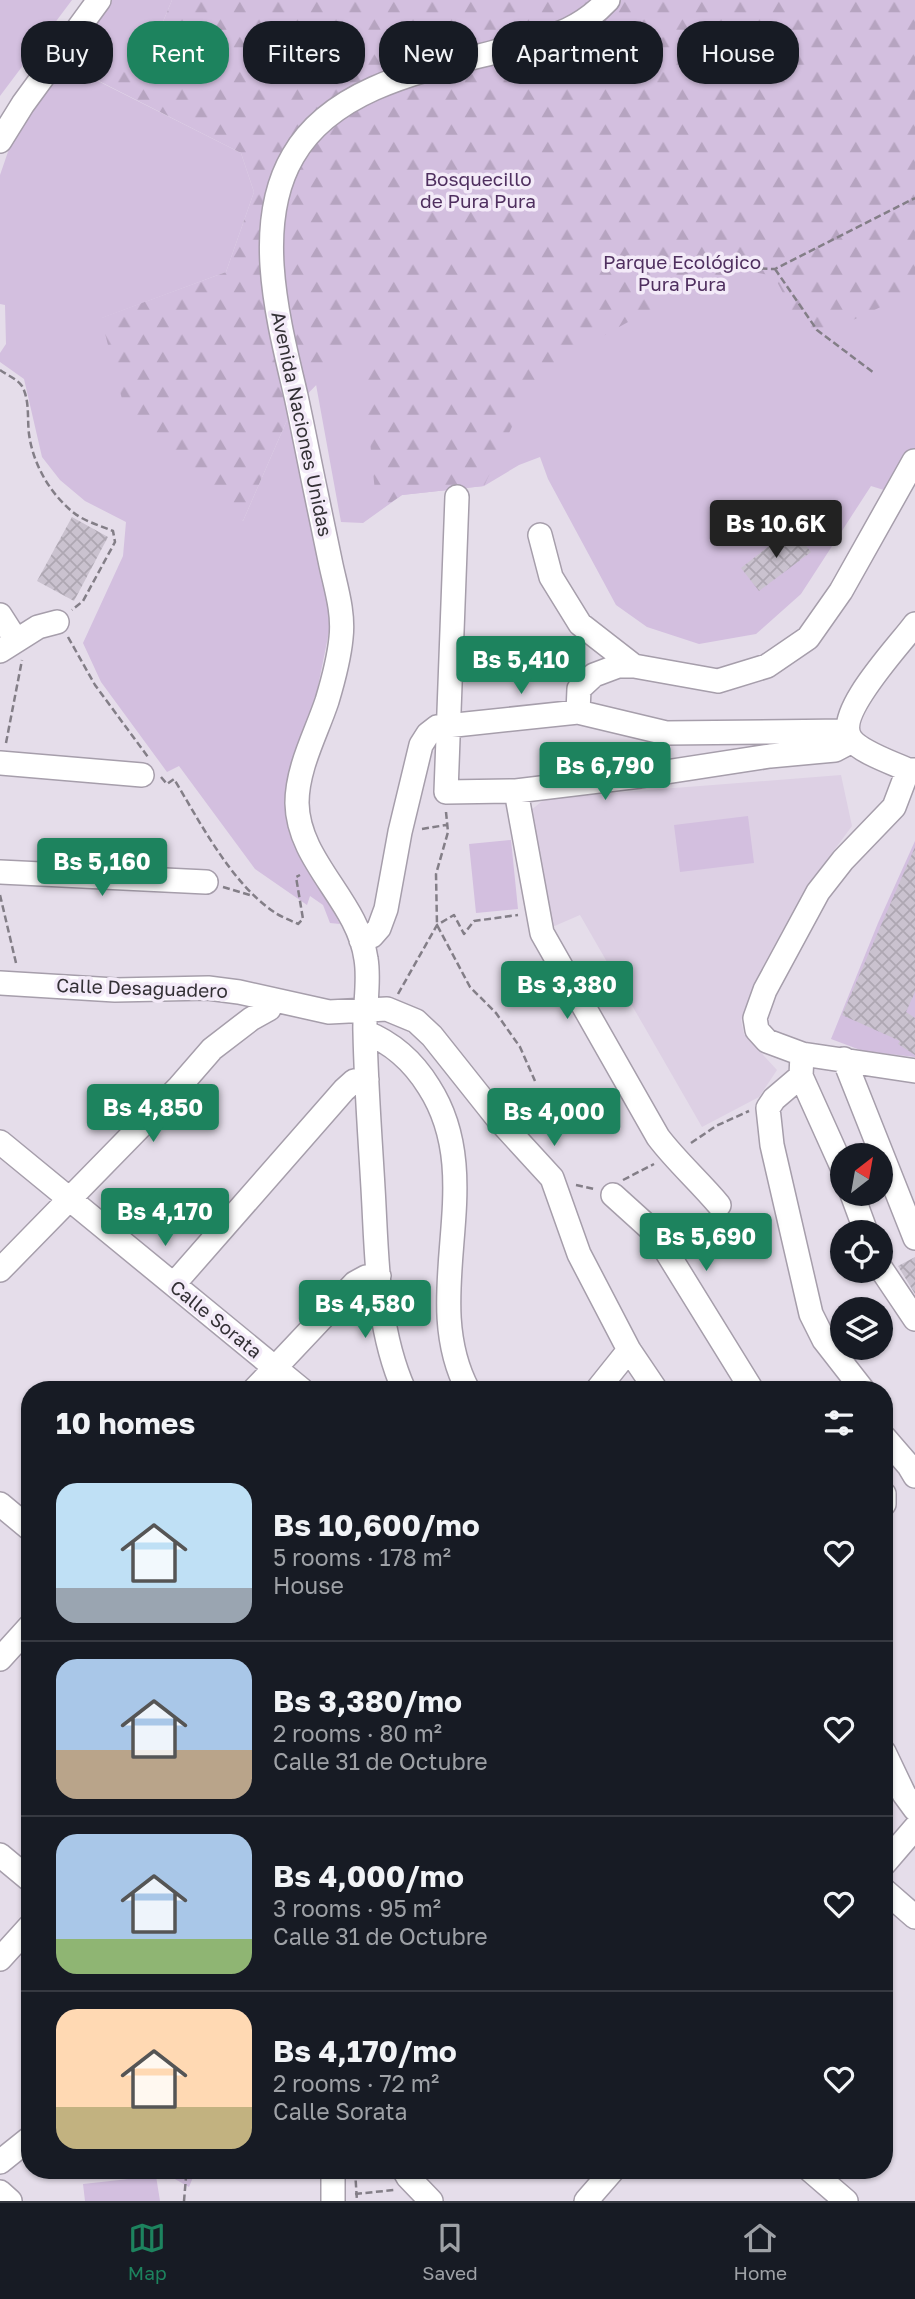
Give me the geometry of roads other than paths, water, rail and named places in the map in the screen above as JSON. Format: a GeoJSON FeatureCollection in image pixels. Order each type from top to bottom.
{"type":"FeatureCollection","features":[{"type":"Feature","properties":{"kind":"street"},"geometry":{"type":"LineString","coordinates":[[0,141],[23,104],[99,0]]}},
{"type":"Feature","properties":{"kind":"street","name":"Avenida Naciones Unidas"},"geometry":{"type":"LineString","coordinates":[[401,1381],[383,1319],[379,1276],[367,1080],[372,1017],[366,959],[349,910],[317,862],[299,823],[298,789],[331,684],[342,624],[296,396],[280,334],[272,270],[272,232],[286,168],[303,139],[340,108],[378,87],[420,71],[554,36],[592,17],[608,0]]}},
{"type":"Feature","properties":{"kind":"street"},"geometry":{"type":"LineString","coordinates":[[578,712],[579,689],[594,675],[618,666],[634,666],[718,681],[767,666],[808,638],[841,592],[914,461]]}},
{"type":"Feature","properties":{"kind":"street"},"geometry":{"type":"LineString","coordinates":[[457,497],[446,792],[516,791],[640,776],[769,756],[835,750],[849,736],[850,716],[858,698],[914,627]]}},
{"type":"Feature","properties":{"kind":"street"},"geometry":{"type":"LineString","coordinates":[[540,535],[551,577],[580,624],[634,666]]}},
{"type":"Feature","properties":{"kind":"street"},"geometry":{"type":"LineString","coordinates":[[0,615],[8,645],[38,627],[57,622]]}},
{"type":"Feature","properties":{"kind":"street"},"geometry":{"type":"LineString","coordinates":[[361,940],[372,936],[379,928],[386,909],[400,832],[421,746],[428,734],[437,727],[578,712],[666,733],[849,736],[869,752],[912,770],[894,807],[843,860],[818,892],[765,990],[755,1018],[757,1030],[767,1041],[802,1065],[833,1143]]}},
{"type":"Feature","properties":{"kind":"street"},"geometry":{"type":"LineString","coordinates":[[1,763],[152,772]]}},
{"type":"Feature","properties":{"kind":"street"},"geometry":{"type":"LineString","coordinates":[[516,791],[542,933],[658,1137],[672,1156],[702,1184],[719,1205]]}},
{"type":"Feature","properties":{"kind":"street"},"geometry":{"type":"LineString","coordinates":[[0,872],[206,882]]}},
{"type":"Feature","properties":{"kind":"street","name":"Calle Desaguadero"},"geometry":{"type":"LineString","coordinates":[[10,983],[115,990],[208,988],[329,1012],[372,1017]]}},
{"type":"Feature","properties":{"kind":"street"},"geometry":{"type":"LineString","coordinates":[[0,1270],[179,1087],[212,1049],[251,1019],[269,1009],[273,1000]]}},
{"type":"Feature","properties":{"kind":"street"},"geometry":{"type":"LineString","coordinates":[[372,1017],[416,1021],[432,1036],[498,1119],[552,1178],[579,1254],[629,1350],[650,1381]]}},
{"type":"Feature","properties":{"kind":"street"},"geometry":{"type":"LineString","coordinates":[[372,1017],[386,1043],[410,1060],[441,1105],[449,1132],[456,1163],[450,1256],[450,1322],[464,1381]]}},
{"type":"Feature","properties":{"kind":"street"},"geometry":{"type":"LineString","coordinates":[[844,1059],[915,1238]]}},
{"type":"Feature","properties":{"kind":"street"},"geometry":{"type":"LineString","coordinates":[[856,1381],[824,1340],[811,1314],[772,1145],[768,1108],[802,1065],[844,1059],[915,1071]]}},
{"type":"Feature","properties":{"kind":"street"},"geometry":{"type":"LineString","coordinates":[[174,1284],[344,1090],[354,1081],[367,1080]]}},
{"type":"Feature","properties":{"kind":"street","name":"Calle Sorata"},"geometry":{"type":"LineString","coordinates":[[0,1142],[292,1381]]}},
{"type":"Feature","properties":{"kind":"street"},"geometry":{"type":"LineString","coordinates":[[613,1195],[655,1233],[746,1381]]}},
{"type":"Feature","properties":{"kind":"street"},"geometry":{"type":"LineString","coordinates":[[263,1381],[355,1283],[379,1276]]}},
{"type":"Feature","properties":{"kind":"street"},"geometry":{"type":"LineString","coordinates":[[891,1283],[915,1319]]}},
{"type":"Feature","properties":{"kind":"street"},"geometry":{"type":"LineString","coordinates":[[604,1381],[629,1350]]}},
{"type":"Feature","properties":{"kind":"street"},"geometry":{"type":"LineString","coordinates":[[893,1447],[915,1476]]}},
{"type":"Feature","properties":{"kind":"street"},"geometry":{"type":"LineString","coordinates":[[0,1504],[21,1522]]}},
{"type":"Feature","properties":{"kind":"street"},"geometry":{"type":"LineString","coordinates":[[0,1659],[21,1636]]}},
{"type":"Feature","properties":{"kind":"street"},"geometry":{"type":"LineString","coordinates":[[893,1771],[915,1809]]}},
{"type":"Feature","properties":{"kind":"street"},"geometry":{"type":"LineString","coordinates":[[893,1854],[915,1828]]}},
{"type":"Feature","properties":{"kind":"street"},"geometry":{"type":"LineString","coordinates":[[0,1855],[21,1872]]}},
{"type":"Feature","properties":{"kind":"street"},"geometry":{"type":"LineString","coordinates":[[893,1898],[915,1917]]}},
{"type":"Feature","properties":{"kind":"street"},"geometry":{"type":"LineString","coordinates":[[0,1959],[21,1936]]}},
{"type":"Feature","properties":{"kind":"street"},"geometry":{"type":"LineString","coordinates":[[0,2162],[21,2145]]}},
{"type":"Feature","properties":{"kind":"street"},"geometry":{"type":"LineString","coordinates":[[327,2179],[340,2197]]}},
{"type":"Feature","properties":{"kind":"street"},"geometry":{"type":"LineString","coordinates":[[335,2179],[340,2197]]}},
{"type":"Feature","properties":{"kind":"street"},"geometry":{"type":"LineString","coordinates":[[410,2179],[431,2201]]}},
{"type":"Feature","properties":{"kind":"street"},"geometry":{"type":"LineString","coordinates":[[586,2201],[605,2179]]}},
{"type":"Feature","properties":{"kind":"street"},"geometry":{"type":"LineString","coordinates":[[820,2179],[846,2201]]}},
{"type":"Feature","properties":{"kind":"street"},"geometry":{"type":"LineString","coordinates":[[0,2192],[10,2201]]}},
{"type":"Feature","properties":{"kind":"park label","name":"Bosquecillo de Pura Pura"},"geometry":{"type":"Point","coordinates":[478,190]}},
{"type":"Feature","properties":{"kind":"park label","name":"Parque Ecológico Pura Pura"},"geometry":{"type":"Point","coordinates":[682,273]}}]}
